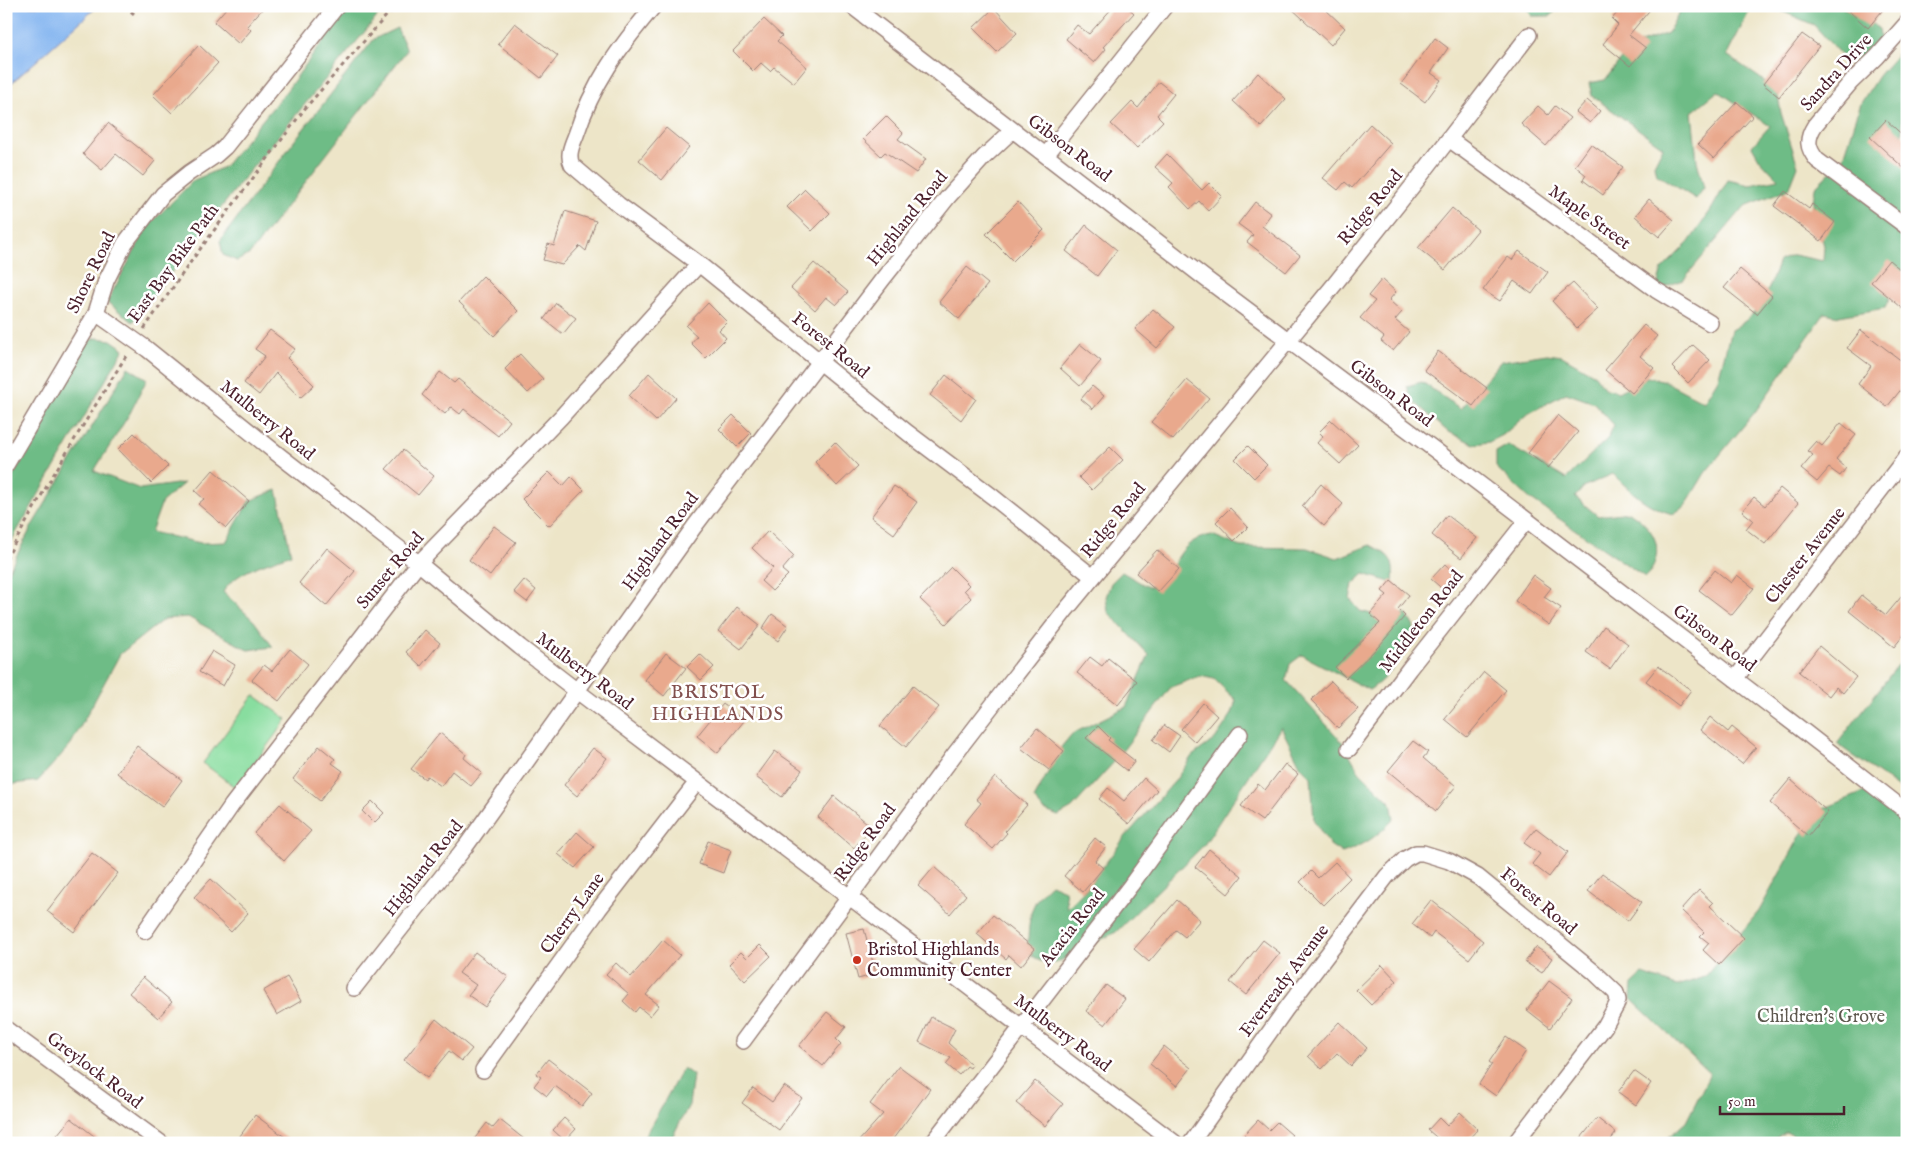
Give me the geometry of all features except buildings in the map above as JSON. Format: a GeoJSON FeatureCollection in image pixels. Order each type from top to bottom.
{"type":"FeatureCollection","features":[{"type":"Feature","properties":{"kind":"street","name":"Shore Road"},"geometry":{"type":"LineString","coordinates":[[6,465],[96,313],[106,281],[125,243],[163,194],[225,147],[337,6]]}},
{"type":"Feature","properties":{"kind":"street","name":"Forest Road"},"geometry":{"type":"LineString","coordinates":[[654,6],[602,75],[587,105],[577,132],[569,159],[572,165],[619,205],[699,264],[1093,577]]}},
{"type":"Feature","properties":{"kind":"street","name":"Gibson Road"},"geometry":{"type":"LineString","coordinates":[[852,6],[1288,340],[1735,678],[1907,812]]}},
{"type":"Feature","properties":{"kind":"street"},"geometry":{"type":"LineString","coordinates":[[1046,155],[1165,6]]}},
{"type":"Feature","properties":{"kind":"street","name":"Sandra Drive"},"geometry":{"type":"LineString","coordinates":[[1907,23],[1877,57],[1851,82],[1815,125],[1808,143],[1810,152],[1817,160],[1907,227]]}},
{"type":"Feature","properties":{"kind":"street","name":"Ridge Road"},"geometry":{"type":"LineString","coordinates":[[743,1042],[954,755],[1093,577],[1334,285],[1529,35]]}},
{"type":"Feature","properties":{"kind":"street","name":"Highland Road"},"geometry":{"type":"LineString","coordinates":[[354,988],[466,846],[694,527],[820,362],[948,197],[984,157],[1013,130]]}},
{"type":"Feature","properties":{"kind":"street","name":"Maple Street"},"geometry":{"type":"LineString","coordinates":[[1449,138],[1656,290],[1710,323]]}},
{"type":"Feature","properties":{"kind":"street","name":"Sunset Road"},"geometry":{"type":"LineString","coordinates":[[145,931],[232,805],[418,564],[561,417],[699,264]]}},
{"type":"Feature","properties":{"kind":"street","name":"Mulberry Road"},"geometry":{"type":"LineString","coordinates":[[96,313],[147,348],[577,691],[1175,1143]]}},
{"type":"Feature","properties":{"kind":"street","name":"Chester Avenue"},"geometry":{"type":"LineString","coordinates":[[1735,678],[1907,456]]}},
{"type":"Feature","properties":{"kind":"street","name":"Middleton Road"},"geometry":{"type":"LineString","coordinates":[[1349,749],[1526,520]]}},
{"type":"Feature","properties":{"kind":"street","name":"Acacia Road"},"geometry":{"type":"LineString","coordinates":[[932,1143],[1131,885],[1240,734]]}},
{"type":"Feature","properties":{"kind":"street","name":"Cherry Lane"},"geometry":{"type":"LineString","coordinates":[[483,1070],[599,909],[696,782]]}},
{"type":"Feature","properties":{"kind":"street","name":"Forest Road"},"geometry":{"type":"LineString","coordinates":[[1420,853],[1449,861],[1478,877],[1594,972],[1616,993],[1618,1000],[1605,1026],[1515,1143]]}},
{"type":"Feature","properties":{"kind":"street","name":"Everready Avenue"},"geometry":{"type":"LineString","coordinates":[[1190,1143],[1286,1009],[1387,876],[1405,859],[1420,853]]}},
{"type":"Feature","properties":{"kind":"street","name":"Greylock Road"},"geometry":{"type":"LineString","coordinates":[[6,1029],[161,1143]]}},
{"type":"Feature","properties":{"kind":"path"},"geometry":{"type":"LineString","coordinates":[[125,6],[134,14]]}},
{"type":"Feature","properties":{"kind":"path","name":"East Bay Bike Path"},"geometry":{"type":"LineString","coordinates":[[6,559],[66,453],[136,342],[192,260],[306,107],[395,6]]}},
{"type":"Feature","properties":{"kind":"green space"},"geometry":{"type":"Polygon","coordinates":[[[349,6],[386,6],[248,173],[133,322],[107,302],[148,226],[194,180],[224,167],[287,90],[349,6]]]}},
{"type":"Feature","properties":{"kind":"green space"},"geometry":{"type":"Polygon","coordinates":[[[1525,6],[1559,6],[1551,16],[1532,16],[1525,6]]]}},
{"type":"Feature","properties":{"kind":"green space"},"geometry":{"type":"Polygon","coordinates":[[[1675,6],[1752,6],[1727,55],[1777,90],[1781,113],[1798,166],[1789,189],[1745,206],[1683,280],[1656,290],[1662,269],[1689,242],[1711,210],[1728,180],[1750,185],[1778,179],[1760,160],[1752,146],[1770,126],[1718,91],[1692,112],[1697,161],[1704,188],[1696,199],[1656,174],[1654,165],[1663,147],[1592,96],[1589,83],[1605,80],[1630,47],[1668,33],[1680,10],[1675,6]]]}},
{"type":"Feature","properties":{"kind":"green space"},"geometry":{"type":"Polygon","coordinates":[[[1770,6],[1840,6],[1879,28],[1881,42],[1849,64],[1814,25],[1770,6]]]}},
{"type":"Feature","properties":{"kind":"green space"},"geometry":{"type":"Polygon","coordinates":[[[397,28],[407,50],[250,254],[237,261],[223,255],[220,241],[298,136],[374,39],[397,28]]]}},
{"type":"Feature","properties":{"kind":"green space"},"geometry":{"type":"Polygon","coordinates":[[[1907,48],[1907,101],[1902,118],[1902,136],[1907,139],[1907,262],[1885,308],[1839,316],[1825,313],[1755,412],[1705,473],[1685,506],[1673,514],[1656,508],[1633,493],[1613,474],[1585,486],[1575,497],[1598,516],[1629,512],[1648,527],[1657,547],[1653,568],[1645,577],[1530,499],[1496,467],[1496,452],[1508,445],[1566,479],[1608,438],[1614,425],[1594,403],[1566,393],[1526,415],[1503,435],[1489,442],[1474,444],[1447,431],[1412,400],[1407,386],[1422,382],[1461,409],[1501,361],[1547,354],[1562,356],[1595,375],[1604,388],[1618,392],[1647,377],[1662,380],[1704,402],[1718,379],[1731,330],[1750,317],[1757,309],[1767,292],[1779,261],[1793,255],[1823,261],[1824,246],[1813,203],[1815,187],[1843,160],[1861,103],[1878,76],[1898,53],[1907,48]]]}},
{"type":"Feature","properties":{"kind":"green space"},"geometry":{"type":"Polygon","coordinates":[[[96,338],[111,340],[124,349],[6,550],[6,490],[69,363],[77,351],[96,338]]]}},
{"type":"Feature","properties":{"kind":"green space"},"geometry":{"type":"Polygon","coordinates":[[[128,367],[147,379],[130,413],[94,471],[140,489],[184,483],[162,502],[151,532],[201,543],[226,542],[249,501],[277,490],[291,554],[244,573],[229,584],[223,592],[254,621],[273,647],[248,650],[188,617],[164,619],[120,654],[71,744],[38,781],[6,785],[6,576],[33,524],[128,367]]]}},
{"type":"Feature","properties":{"kind":"green space"},"geometry":{"type":"Polygon","coordinates":[[[1212,535],[1241,547],[1307,548],[1337,558],[1370,545],[1387,555],[1390,559],[1393,568],[1393,583],[1364,574],[1353,584],[1350,599],[1360,611],[1375,615],[1406,614],[1414,627],[1403,654],[1391,671],[1369,690],[1302,655],[1290,664],[1286,680],[1343,743],[1359,771],[1391,803],[1394,819],[1371,839],[1351,850],[1342,853],[1330,845],[1314,821],[1311,777],[1301,767],[1281,727],[1204,845],[1116,932],[1056,963],[1040,961],[1027,952],[1029,923],[1037,899],[1051,884],[1065,890],[1067,908],[1088,887],[1125,837],[1175,781],[1192,756],[1215,739],[1232,714],[1236,700],[1214,679],[1200,676],[1171,687],[1114,762],[1072,808],[1058,816],[1044,810],[1034,799],[1062,746],[1072,734],[1126,707],[1149,655],[1108,612],[1106,597],[1111,583],[1122,572],[1148,587],[1163,586],[1176,560],[1187,546],[1193,541],[1212,535]]]}},
{"type":"Feature","properties":{"kind":"green space"},"geometry":{"type":"Polygon","coordinates":[[[1907,653],[1907,794],[1837,744],[1907,653]]]}},
{"type":"Feature","properties":{"kind":"green space"},"geometry":{"type":"Polygon","coordinates":[[[254,695],[287,719],[236,788],[203,763],[254,695]]]}},
{"type":"Feature","properties":{"kind":"green space","name":"Children's Grove"},"geometry":{"type":"Polygon","coordinates":[[[1864,792],[1907,824],[1907,1143],[1807,1143],[1786,1132],[1767,1143],[1662,1143],[1686,1122],[1710,1074],[1631,999],[1632,984],[1643,974],[1677,986],[1705,977],[1759,911],[1813,813],[1864,792]]]}},
{"type":"Feature","properties":{"kind":"green space"},"geometry":{"type":"Polygon","coordinates":[[[683,1068],[693,1075],[689,1105],[669,1143],[641,1143],[683,1068]]]}},
{"type":"Feature","properties":{"kind":"water"},"geometry":{"type":"Polygon","coordinates":[[[6,6],[98,6],[6,88],[6,6]]]}},
{"type":"Feature","properties":{"kind":"place","name":"Bristol Highlands Community Center"},"geometry":{"type":"Point","coordinates":[857,960]}},
{"type":"Feature","properties":{"kind":"district","name":"BRISTOL HIGHLANDS"},"geometry":{"type":"Point","coordinates":[718,704]}}]}
